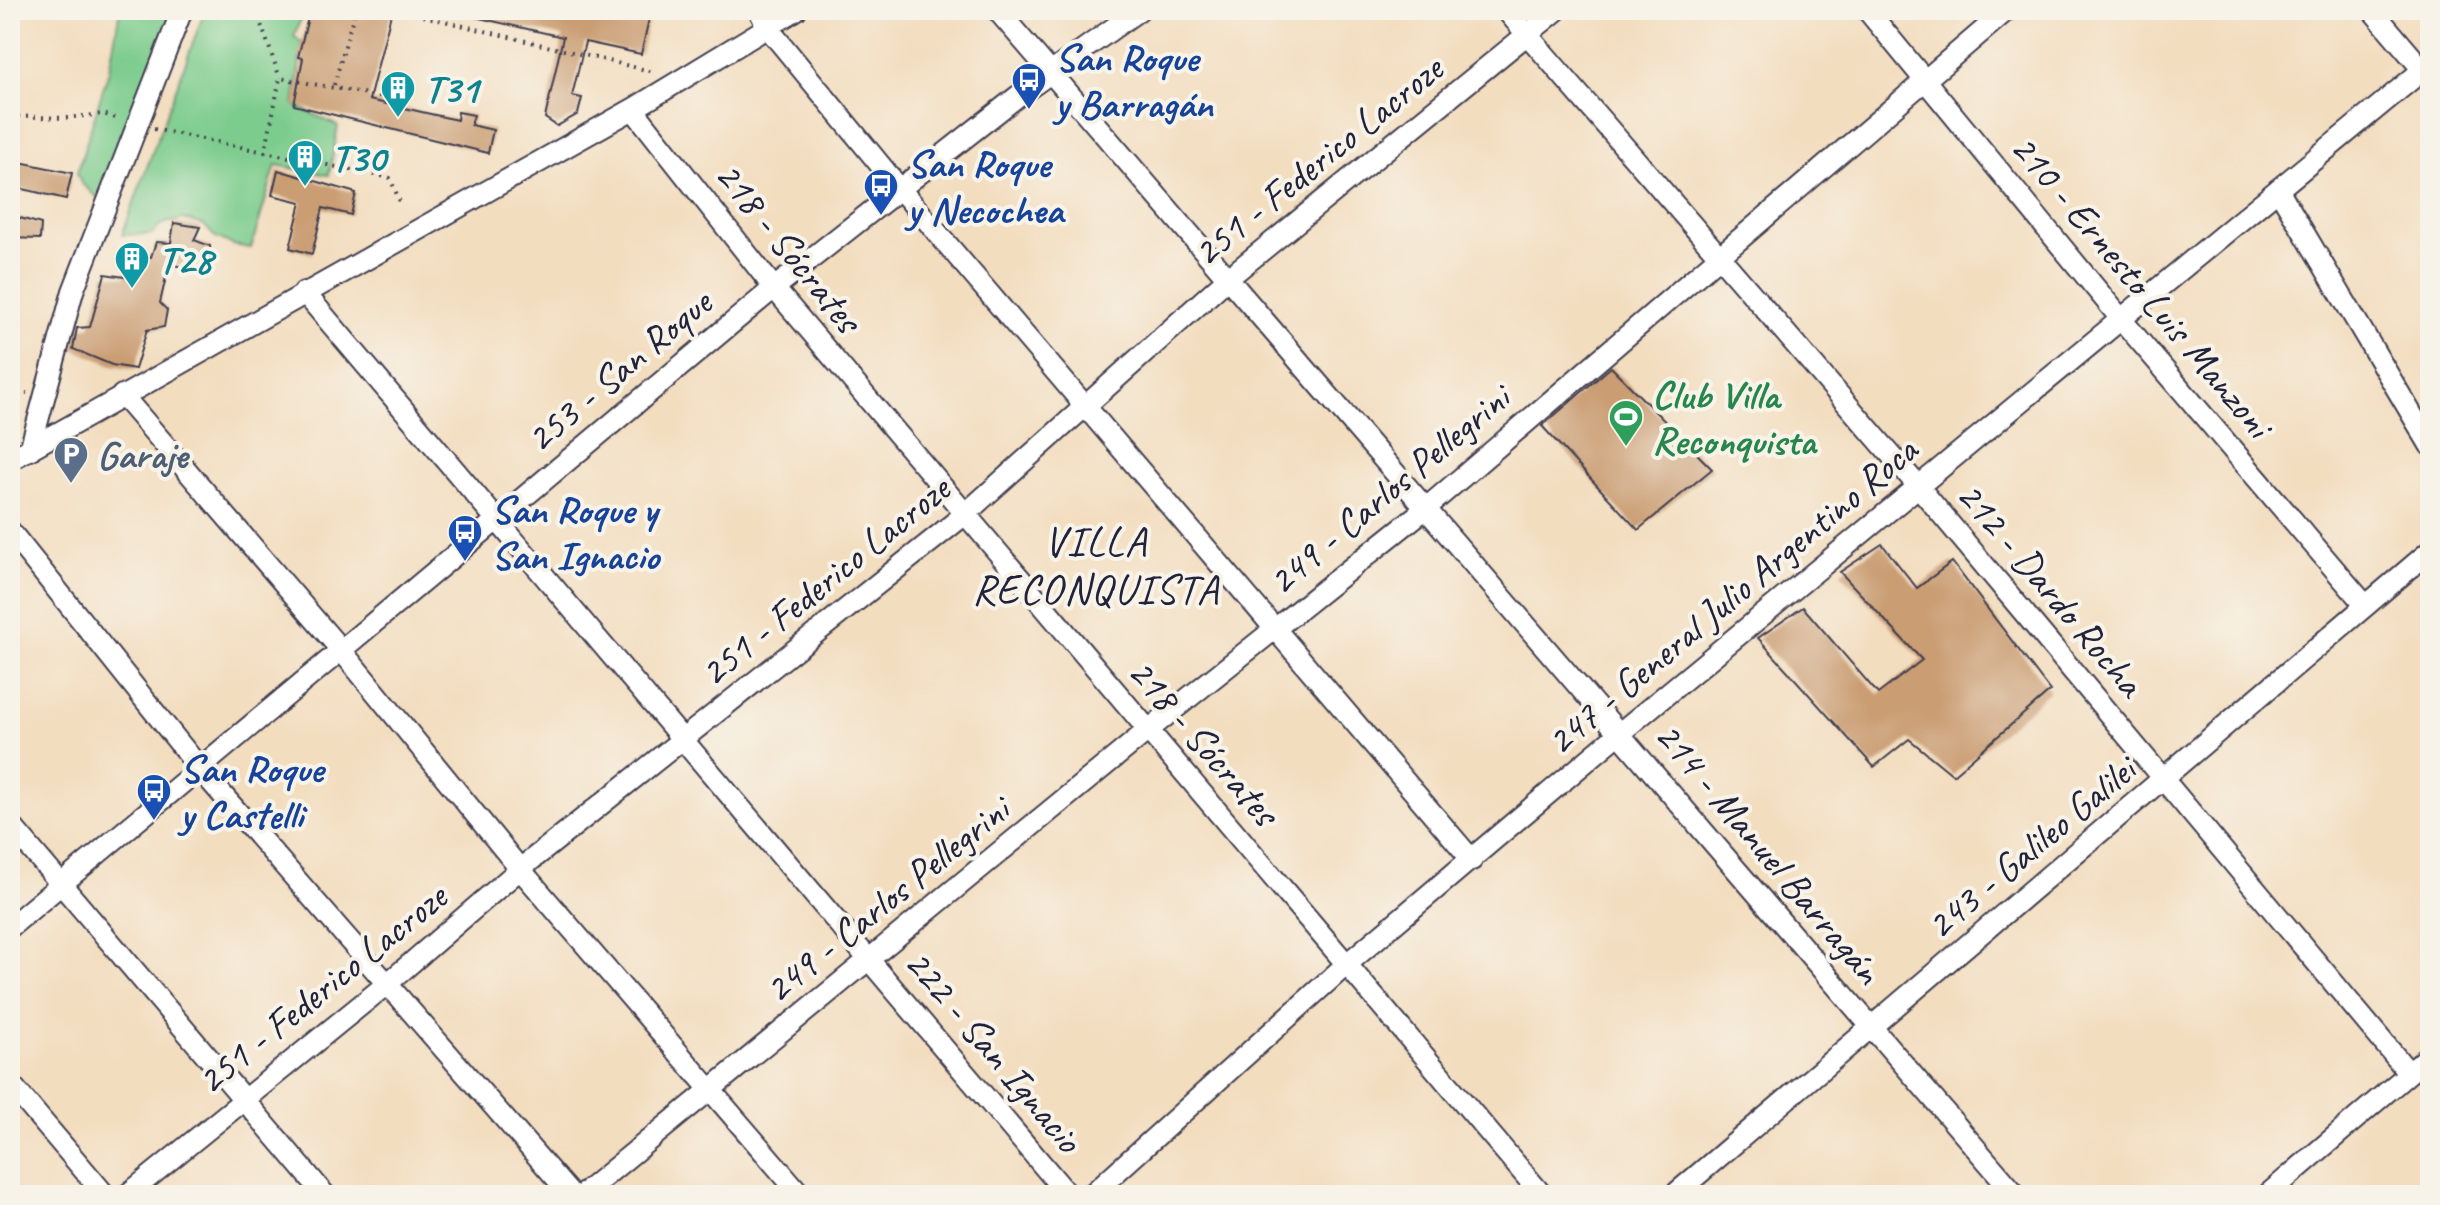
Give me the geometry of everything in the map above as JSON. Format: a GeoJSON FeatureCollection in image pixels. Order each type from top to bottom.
{"type":"FeatureCollection","features":[{"type":"Feature","properties":{"kind":"street"},"geometry":{"type":"LineString","coordinates":[[30,450],[73,291],[182,10]]}},
{"type":"Feature","properties":{"kind":"street"},"geometry":{"type":"LineString","coordinates":[[10,460],[633,109],[682,79],[763,19],[796,10]]}},
{"type":"Feature","properties":{"kind":"street","name":"214 - Manuel Barragán"},"geometry":{"type":"LineString","coordinates":[[997,10],[2016,1195]]}},
{"type":"Feature","properties":{"kind":"street","name":"253 - San Roque"},"geometry":{"type":"LineString","coordinates":[[10,927],[774,288],[1050,73],[1139,10]]}},
{"type":"Feature","properties":{"kind":"street","name":"212 - Dardo Rocha"},"geometry":{"type":"LineString","coordinates":[[1506,10],[1918,486],[2409,1073]]}},
{"type":"Feature","properties":{"kind":"street","name":"251 - Federico Lacroze"},"geometry":{"type":"LineString","coordinates":[[127,1195],[388,983],[520,869],[964,515],[1227,279],[1557,10]]}},
{"type":"Feature","properties":{"kind":"street","name":"210 - Ernesto Luis Manzoni"},"geometry":{"type":"LineString","coordinates":[[1867,10],[2121,319],[2365,605]]}},
{"type":"Feature","properties":{"kind":"street","name":"249 - Carlos Pellegrini"},"geometry":{"type":"LineString","coordinates":[[582,1195],[1147,731],[1425,509],[2007,10]]}},
{"type":"Feature","properties":{"kind":"street"},"geometry":{"type":"LineString","coordinates":[[2372,10],[2427,67]]}},
{"type":"Feature","properties":{"kind":"street"},"geometry":{"type":"LineString","coordinates":[[763,19],[900,189],[1472,860]]}},
{"type":"Feature","properties":{"kind":"street","name":"247 - General Julio Argentino Roca"},"geometry":{"type":"LineString","coordinates":[[1091,1195],[1348,963],[1621,732],[2427,67]]}},
{"type":"Feature","properties":{"kind":"street","name":"218 - Sócrates"},"geometry":{"type":"LineString","coordinates":[[633,109],[774,288],[964,515],[1348,963],[1542,1195]]}},
{"type":"Feature","properties":{"kind":"street"},"geometry":{"type":"LineString","coordinates":[[2278,189],[2430,445]]}},
{"type":"Feature","properties":{"kind":"street","name":"222 - San Ignacio"},"geometry":{"type":"LineString","coordinates":[[304,292],[497,517],[681,742],[870,958],[1068,1195]]}},
{"type":"Feature","properties":{"kind":"street"},"geometry":{"type":"LineString","coordinates":[[122,395],[341,650],[520,869],[801,1195]]}},
{"type":"Feature","properties":{"kind":"street"},"geometry":{"type":"LineString","coordinates":[[10,531],[200,769],[571,1195]]}},
{"type":"Feature","properties":{"kind":"street","name":"243 - Galileo Galilei"},"geometry":{"type":"LineString","coordinates":[[1674,1195],[2430,551]]}},
{"type":"Feature","properties":{"kind":"street"},"geometry":{"type":"LineString","coordinates":[[10,824],[325,1195]]}},
{"type":"Feature","properties":{"kind":"street"},"geometry":{"type":"LineString","coordinates":[[2267,1195],[2430,1055]]}},
{"type":"Feature","properties":{"kind":"street"},"geometry":{"type":"LineString","coordinates":[[10,1083],[105,1195]]}},
{"type":"Feature","properties":{"kind":"path"},"geometry":{"type":"LineString","coordinates":[[256,10],[280,78],[265,153]]}},
{"type":"Feature","properties":{"kind":"path"},"geometry":{"type":"LineString","coordinates":[[334,86],[355,10]]}},
{"type":"Feature","properties":{"kind":"path"},"geometry":{"type":"LineString","coordinates":[[423,16],[682,79]]}},
{"type":"Feature","properties":{"kind":"path"},"geometry":{"type":"LineString","coordinates":[[280,78],[406,101]]}},
{"type":"Feature","properties":{"kind":"path"},"geometry":{"type":"LineString","coordinates":[[10,116],[65,118],[103,114],[139,126],[390,178],[400,202]]}},
{"type":"Feature","properties":{"kind":"green space"},"geometry":{"type":"Polygon","coordinates":[[[120,10],[172,10],[98,198],[82,184],[77,173],[109,70],[120,10]]]}},
{"type":"Feature","properties":{"kind":"green space"},"geometry":{"type":"Polygon","coordinates":[[[205,10],[304,11],[294,36],[302,43],[294,105],[338,126],[329,175],[276,165],[251,248],[233,245],[214,236],[204,225],[183,219],[162,224],[152,234],[122,235],[205,10]]]}},
{"type":"Feature","properties":{"kind":"building"},"geometry":{"type":"Polygon","coordinates":[[[310,10],[392,10],[369,100],[457,120],[458,112],[474,115],[471,125],[493,130],[488,153],[294,105],[303,58],[298,57],[310,10]]]}},
{"type":"Feature","properties":{"kind":"building"},"geometry":{"type":"Polygon","coordinates":[[[476,10],[651,10],[641,54],[585,42],[572,96],[582,98],[578,114],[557,126],[545,118],[563,37],[475,17],[476,10]]]}},
{"type":"Feature","properties":{"kind":"building"},"geometry":{"type":"Polygon","coordinates":[[[10,160],[72,173],[66,199],[10,186],[10,160]]]}},
{"type":"Feature","properties":{"kind":"building","name":"T30"},"geometry":{"type":"Polygon","coordinates":[[[278,170],[356,193],[351,215],[323,208],[312,254],[290,248],[301,202],[272,195],[278,170]]]}},
{"type":"Feature","properties":{"kind":"building"},"geometry":{"type":"Polygon","coordinates":[[[10,215],[41,224],[40,239],[10,238],[10,215]]]}},
{"type":"Feature","properties":{"kind":"building","name":"T28"},"geometry":{"type":"Polygon","coordinates":[[[174,223],[200,227],[194,240],[210,246],[211,273],[169,264],[160,303],[167,310],[164,327],[147,330],[135,369],[112,365],[73,349],[77,328],[90,327],[105,274],[125,277],[128,254],[151,257],[156,242],[171,243],[174,223]]]}},
{"type":"Feature","properties":{"kind":"building","name":"Club Villa Reconquista"},"geometry":{"type":"Polygon","coordinates":[[[1611,367],[1712,469],[1638,530],[1542,426],[1611,367]]]}},
{"type":"Feature","properties":{"kind":"building"},"geometry":{"type":"Polygon","coordinates":[[[1882,544],[1917,588],[1952,562],[2050,691],[1953,775],[1909,739],[1874,767],[1758,638],[1803,607],[1878,694],[1922,660],[1840,572],[1882,544]]]}},
{"type":"Feature","properties":{"kind":"place","name":"San Roque y Barragán"},"geometry":{"type":"Point","coordinates":[1029,111]}},
{"type":"Feature","properties":{"kind":"place","name":"T31"},"geometry":{"type":"Point","coordinates":[398,119]}},
{"type":"Feature","properties":{"kind":"place","name":"T30"},"geometry":{"type":"Point","coordinates":[305,188]}},
{"type":"Feature","properties":{"kind":"place","name":"San Roque y Necochea"},"geometry":{"type":"Point","coordinates":[881,217]}},
{"type":"Feature","properties":{"kind":"place","name":"T28"},"geometry":{"type":"Point","coordinates":[132,290]}},
{"type":"Feature","properties":{"kind":"place","name":"Club Villa Reconquista"},"geometry":{"type":"Point","coordinates":[1626,448]}},
{"type":"Feature","properties":{"kind":"place","name":"Garaje"},"geometry":{"type":"Point","coordinates":[71,485]}},
{"type":"Feature","properties":{"kind":"place","name":"San Roque y San Ignacio"},"geometry":{"type":"Point","coordinates":[465,563]}},
{"type":"Feature","properties":{"kind":"place","name":"San Roque y Castelli"},"geometry":{"type":"Point","coordinates":[154,822]}},
{"type":"Feature","properties":{"kind":"district","name":"VILLA RECONQUISTA"},"geometry":{"type":"Point","coordinates":[1096,564]}}]}
